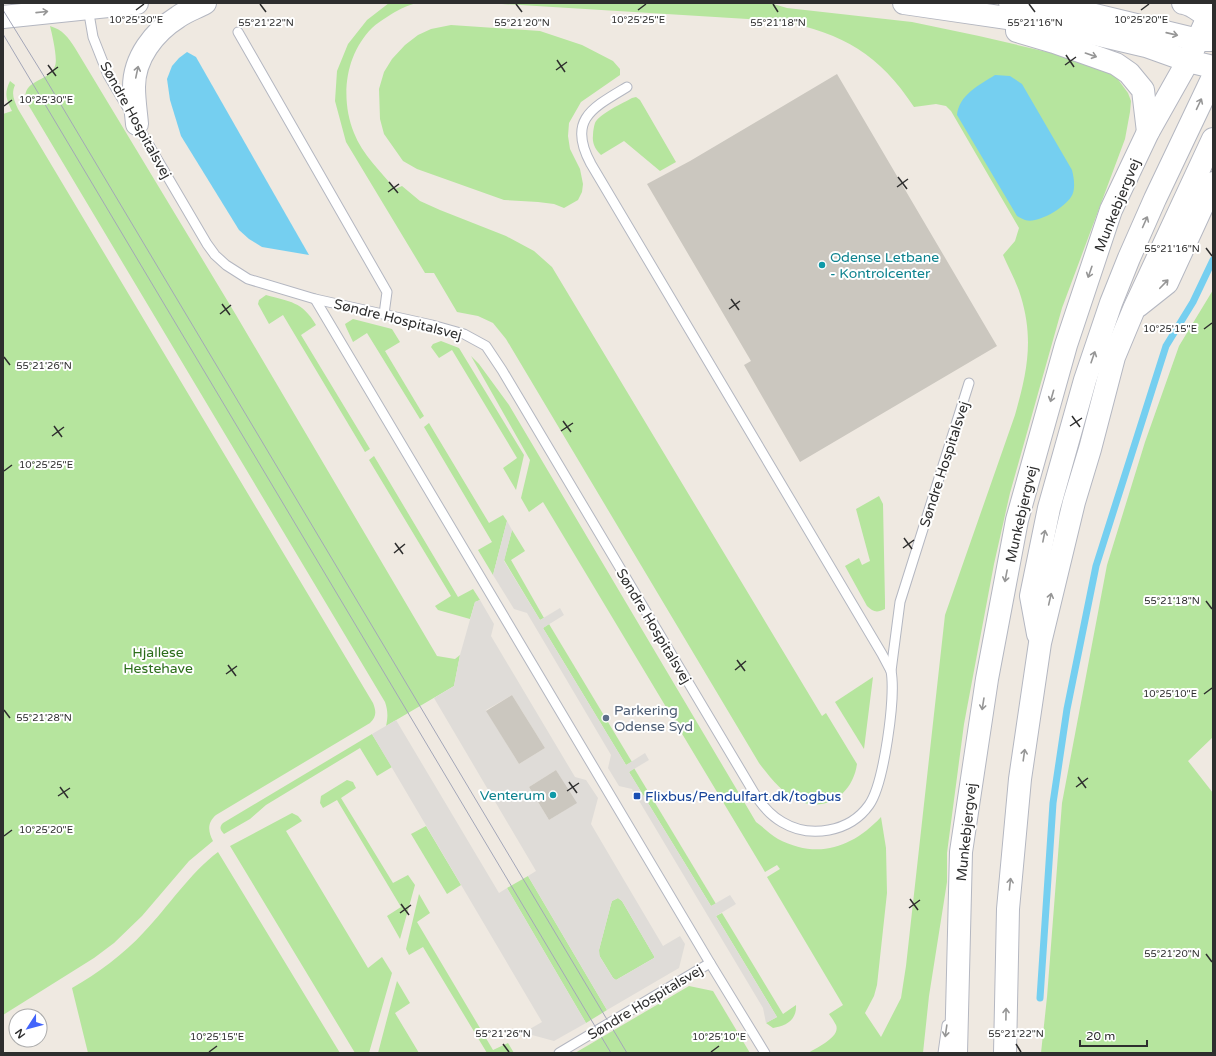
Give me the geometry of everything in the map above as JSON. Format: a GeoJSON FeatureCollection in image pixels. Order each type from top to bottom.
{"type":"FeatureCollection","features":[{"type":"Feature","properties":{"kind":"street"},"geometry":{"type":"LineString","coordinates":[[3,17],[137,3]]}},
{"type":"Feature","properties":{"kind":"street"},"geometry":{"type":"LineString","coordinates":[[137,124],[134,86],[137,67],[145,49],[157,33],[178,17],[205,3]]}},
{"type":"Feature","properties":{"kind":"street"},"geometry":{"type":"LineString","coordinates":[[904,3],[1061,26],[1146,46],[1188,61],[1213,67]]}},
{"type":"Feature","properties":{"kind":"street"},"geometry":{"type":"LineString","coordinates":[[1010,3],[1066,8],[1210,28]]}},
{"type":"Feature","properties":{"kind":"street"},"geometry":{"type":"LineString","coordinates":[[1184,3],[1190,4],[1210,28]]}},
{"type":"Feature","properties":{"kind":"street"},"geometry":{"type":"LineString","coordinates":[[935,8],[1054,42],[1116,64],[1129,74],[1143,90],[1148,132]]}},
{"type":"Feature","properties":{"kind":"street"},"geometry":{"type":"LineString","coordinates":[[1188,61],[1204,53],[1210,28]]}},
{"type":"Feature","properties":{"kind":"street","name":"Munkebjergvej"},"geometry":{"type":"LineString","coordinates":[[956,1053],[960,852],[987,680],[1017,520],[1066,346],[1111,210],[1148,132],[1188,61]]}},
{"type":"Feature","properties":{"kind":"street"},"geometry":{"type":"LineString","coordinates":[[1040,643],[1031,596],[1049,508],[1085,380],[1111,303],[1129,258],[1213,77]]}},
{"type":"Feature","properties":{"kind":"street"},"geometry":{"type":"LineString","coordinates":[[1005,1053],[1008,909],[1020,779],[1040,643],[1074,502],[1090,449],[1114,357],[1134,309],[1213,139]]}},
{"type":"Feature","properties":{"kind":"street"},"geometry":{"type":"LineString","coordinates":[[1134,309],[1167,283],[1213,183]]}},
{"type":"Feature","properties":{"kind":"lane","name":"Søndre Hospitalsvej"},"geometry":{"type":"LineString","coordinates":[[88,8],[93,37],[108,75],[207,244],[215,255],[226,265],[248,279],[316,299],[432,325],[460,333],[486,346],[502,370],[744,778],[760,802],[781,822],[806,831],[831,829],[850,822],[858,817],[870,804],[878,787],[885,753],[892,698],[893,679],[891,671],[900,602],[969,383]]}},
{"type":"Feature","properties":{"kind":"lane"},"geometry":{"type":"LineString","coordinates":[[238,32],[388,292],[384,314]]}},
{"type":"Feature","properties":{"kind":"lane"},"geometry":{"type":"LineString","coordinates":[[627,87],[596,106],[586,118],[583,124],[581,139],[582,145],[591,164],[891,671]]}},
{"type":"Feature","properties":{"kind":"lane","name":"Søndre Hospitalsvej"},"geometry":{"type":"LineString","coordinates":[[316,299],[710,963],[765,1053]]}},
{"type":"Feature","properties":{"kind":"lane"},"geometry":{"type":"LineString","coordinates":[[943,1053],[958,950]]}},
{"type":"Feature","properties":{"kind":"lane","name":"Søndre Hospitalsvej"},"geometry":{"type":"LineString","coordinates":[[559,1053],[710,963]]}},
{"type":"Feature","properties":{"kind":"green space"},"geometry":{"type":"Polygon","coordinates":[[[389,3],[417,3],[398,10],[383,19],[372,28],[356,51],[351,64],[346,92],[350,120],[357,141],[372,162],[395,189],[402,186],[420,201],[506,236],[534,251],[552,267],[822,716],[826,713],[857,764],[855,774],[850,784],[837,798],[829,802],[819,804],[809,804],[799,801],[782,790],[759,763],[506,339],[493,323],[478,316],[457,312],[434,273],[425,273],[346,142],[335,101],[337,71],[348,44],[367,20],[389,3]]]}},
{"type":"Feature","properties":{"kind":"green space"},"geometry":{"type":"Polygon","coordinates":[[[486,3],[770,3],[787,8],[912,22],[1086,61],[1114,74],[1128,93],[1131,101],[1125,139],[1062,308],[1010,493],[994,564],[964,724],[947,853],[947,882],[929,996],[923,1053],[808,1053],[827,1042],[835,1034],[837,1029],[836,1025],[829,1014],[843,1005],[767,877],[780,869],[777,865],[765,872],[543,502],[529,512],[521,498],[530,460],[471,356],[479,364],[509,405],[756,822],[778,839],[807,849],[821,849],[847,843],[859,836],[881,817],[886,848],[887,893],[877,985],[874,996],[865,1013],[881,1037],[901,998],[906,966],[945,615],[1015,415],[1026,371],[1028,342],[1025,313],[1017,286],[1003,255],[1015,241],[1019,228],[951,111],[946,106],[936,104],[914,107],[901,89],[873,60],[858,49],[824,32],[782,21],[486,3]]]}},
{"type":"Feature","properties":{"kind":"green space"},"geometry":{"type":"Polygon","coordinates":[[[451,25],[540,31],[582,45],[613,61],[620,69],[620,75],[581,102],[569,123],[568,136],[570,149],[580,169],[583,184],[582,192],[578,200],[564,208],[554,204],[504,200],[417,169],[403,161],[384,134],[380,119],[379,89],[384,72],[392,59],[405,45],[418,35],[431,29],[451,25]]]}},
{"type":"Feature","properties":{"kind":"green space"},"geometry":{"type":"Polygon","coordinates":[[[50,26],[65,34],[75,48],[236,315],[437,656],[455,659],[460,655],[454,686],[386,726],[387,708],[385,702],[26,101],[28,88],[48,75],[56,63],[50,26]]]}},
{"type":"Feature","properties":{"kind":"green space","name":"Hjallese Hestehave"},"geometry":{"type":"Polygon","coordinates":[[[10,81],[15,85],[13,94],[18,109],[373,703],[375,713],[374,718],[370,723],[216,815],[211,821],[209,827],[213,841],[189,861],[142,916],[114,943],[94,958],[14,1008],[8,1008],[8,1012],[3,1015],[3,114],[12,111],[6,96],[10,81]]]}},
{"type":"Feature","properties":{"kind":"green space"},"geometry":{"type":"Polygon","coordinates":[[[636,97],[640,100],[676,162],[660,171],[624,141],[601,155],[594,143],[594,129],[597,120],[612,109],[636,97]]]}},
{"type":"Feature","properties":{"kind":"green space"},"geometry":{"type":"Polygon","coordinates":[[[1213,290],[1213,737],[1188,761],[1213,793],[1213,1053],[1041,1053],[1047,997],[1062,803],[1107,565],[1145,442],[1179,346],[1213,290]]]}},
{"type":"Feature","properties":{"kind":"green space"},"geometry":{"type":"Polygon","coordinates":[[[266,295],[289,301],[306,311],[311,317],[316,325],[301,335],[370,449],[365,452],[283,315],[269,324],[258,304],[259,300],[266,295]]]}},
{"type":"Feature","properties":{"kind":"green space"},"geometry":{"type":"Polygon","coordinates":[[[353,319],[392,329],[400,342],[385,351],[424,416],[420,419],[367,333],[353,342],[345,324],[353,319]]]}},
{"type":"Feature","properties":{"kind":"green space"},"geometry":{"type":"Polygon","coordinates":[[[441,341],[459,348],[524,455],[516,490],[503,468],[517,458],[452,350],[439,358],[431,347],[433,344],[441,341]]]}},
{"type":"Feature","properties":{"kind":"green space"},"geometry":{"type":"Polygon","coordinates":[[[429,423],[489,523],[503,515],[507,521],[493,575],[478,550],[492,542],[424,427],[429,423]]]}},
{"type":"Feature","properties":{"kind":"green space"},"geometry":{"type":"Polygon","coordinates":[[[374,456],[458,597],[473,589],[480,600],[475,602],[470,619],[438,610],[435,606],[451,596],[369,460],[374,456]]]}},
{"type":"Feature","properties":{"kind":"green space"},"geometry":{"type":"Polygon","coordinates":[[[879,496],[883,504],[885,609],[873,611],[867,606],[845,566],[859,558],[862,565],[870,561],[856,509],[879,496]]]}},
{"type":"Feature","properties":{"kind":"green space"},"geometry":{"type":"Polygon","coordinates":[[[512,530],[525,551],[511,560],[544,618],[540,620],[504,560],[512,530]]]}},
{"type":"Feature","properties":{"kind":"green space"},"geometry":{"type":"Polygon","coordinates":[[[549,624],[632,762],[626,765],[543,628],[549,624]]]}},
{"type":"Feature","properties":{"kind":"green space"},"geometry":{"type":"Polygon","coordinates":[[[873,677],[864,749],[835,702],[873,677]]]}},
{"type":"Feature","properties":{"kind":"green space"},"geometry":{"type":"Polygon","coordinates":[[[372,734],[392,767],[377,776],[360,748],[266,805],[250,819],[224,834],[220,828],[223,823],[372,734]]]}},
{"type":"Feature","properties":{"kind":"green space"},"geometry":{"type":"Polygon","coordinates":[[[634,768],[716,904],[711,906],[629,772],[634,768]]]}},
{"type":"Feature","properties":{"kind":"green space"},"geometry":{"type":"Polygon","coordinates":[[[347,780],[353,782],[356,788],[341,798],[393,883],[408,875],[415,885],[400,939],[387,916],[401,907],[337,800],[323,808],[320,803],[321,796],[347,780]]]}},
{"type":"Feature","properties":{"kind":"green space"},"geometry":{"type":"Polygon","coordinates":[[[292,813],[298,816],[302,821],[286,831],[368,968],[382,957],[392,973],[369,1053],[355,1053],[230,846],[292,813]]]}},
{"type":"Feature","properties":{"kind":"green space"},"geometry":{"type":"Polygon","coordinates":[[[426,826],[461,885],[447,894],[411,834],[426,826]]]}},
{"type":"Feature","properties":{"kind":"green space"},"geometry":{"type":"Polygon","coordinates":[[[218,852],[340,1053],[88,1053],[72,988],[101,970],[128,948],[153,922],[198,870],[218,852]]]}},
{"type":"Feature","properties":{"kind":"green space"},"geometry":{"type":"Polygon","coordinates":[[[528,876],[607,1010],[586,1023],[507,888],[528,876]]]}},
{"type":"Feature","properties":{"kind":"green space"},"geometry":{"type":"Polygon","coordinates":[[[419,894],[430,913],[417,922],[493,1050],[508,1043],[514,1053],[487,1053],[423,947],[409,955],[406,949],[419,894]]]}},
{"type":"Feature","properties":{"kind":"green space"},"geometry":{"type":"Polygon","coordinates":[[[618,898],[622,901],[654,958],[616,980],[613,978],[599,955],[599,950],[612,901],[618,898]]]}},
{"type":"Feature","properties":{"kind":"green space"},"geometry":{"type":"Polygon","coordinates":[[[722,913],[783,1014],[796,1005],[795,1015],[786,1024],[773,1028],[766,1023],[777,1017],[716,916],[722,913]]]}},
{"type":"Feature","properties":{"kind":"green space"},"geometry":{"type":"Polygon","coordinates":[[[397,981],[410,1003],[395,1013],[419,1053],[378,1053],[397,981]]]}},
{"type":"Feature","properties":{"kind":"green space"},"geometry":{"type":"Polygon","coordinates":[[[689,986],[713,991],[750,1053],[575,1053],[689,986]]]}},
{"type":"Feature","properties":{"kind":"shaded area"},"geometry":{"type":"Polygon","coordinates":[[[507,521],[512,530],[504,561],[540,620],[560,608],[564,615],[543,628],[626,765],[645,753],[649,760],[629,772],[711,906],[730,895],[736,904],[716,916],[777,1017],[766,1023],[763,1008],[632,789],[619,786],[608,768],[611,755],[527,613],[514,609],[493,575],[507,521]]]}},
{"type":"Feature","properties":{"kind":"shaded area"},"geometry":{"type":"Polygon","coordinates":[[[480,600],[494,624],[491,636],[575,777],[586,780],[598,798],[591,824],[663,946],[680,936],[685,944],[679,968],[607,1010],[528,876],[536,871],[434,698],[454,686],[460,655],[475,602],[480,600]],[[512,695],[486,710],[519,764],[545,748],[512,695]],[[556,770],[529,787],[549,820],[576,803],[556,770]],[[618,898],[612,901],[599,950],[600,957],[613,978],[616,980],[654,958],[654,956],[622,901],[618,898]]]}},
{"type":"Feature","properties":{"kind":"shaded area"},"geometry":{"type":"Polygon","coordinates":[[[396,720],[499,893],[507,888],[586,1023],[554,1041],[532,1035],[528,1030],[542,1022],[372,734],[396,720]]]}},
{"type":"Feature","properties":{"kind":"water"},"geometry":{"type":"Polygon","coordinates":[[[187,52],[196,57],[309,255],[262,247],[249,239],[239,230],[181,136],[170,100],[167,79],[172,66],[187,52]]]}},
{"type":"Feature","properties":{"kind":"water"},"geometry":{"type":"Polygon","coordinates":[[[995,75],[1010,76],[1022,84],[1072,170],[1074,187],[1071,197],[1063,206],[1037,220],[1025,220],[1017,216],[957,115],[966,96],[976,87],[995,75]]]}},
{"type":"Feature","properties":{"kind":"building","name":"Odense Letbane - Kontrolcenter"},"geometry":{"type":"Polygon","coordinates":[[[837,74],[997,346],[800,462],[744,365],[751,361],[647,184],[690,161],[837,74]]]}},
{"type":"Feature","properties":{"kind":"building"},"geometry":{"type":"Polygon","coordinates":[[[512,695],[545,748],[519,764],[486,711],[512,695]]]}},
{"type":"Feature","properties":{"kind":"building","name":"Venterum"},"geometry":{"type":"Polygon","coordinates":[[[556,770],[577,803],[549,820],[529,787],[556,770]]]}},
{"type":"Feature","properties":{"kind":"waterway"},"geometry":{"type":"LineString","coordinates":[[1040,998],[1053,803],[1067,709],[1096,566],[1166,346],[1193,302],[1213,260]]}},
{"type":"Feature","properties":{"kind":"tram line"},"geometry":{"type":"LineString","coordinates":[[3,10],[627,1053]]}},
{"type":"Feature","properties":{"kind":"tram line"},"geometry":{"type":"LineString","coordinates":[[3,34],[611,1053]]}},
{"type":"Feature","properties":{"kind":"place","name":"Odense Letbane - Kontrolcenter"},"geometry":{"type":"Point","coordinates":[822,265]}},
{"type":"Feature","properties":{"kind":"place","name":"Parkering Odense Syd"},"geometry":{"type":"Point","coordinates":[606,718]}},
{"type":"Feature","properties":{"kind":"place","name":"Venterum"},"geometry":{"type":"Point","coordinates":[553,795]}},
{"type":"Feature","properties":{"kind":"place","name":"Flixbus/Pendulfart.dk/togbus"},"geometry":{"type":"Point","coordinates":[637,796]}}]}
